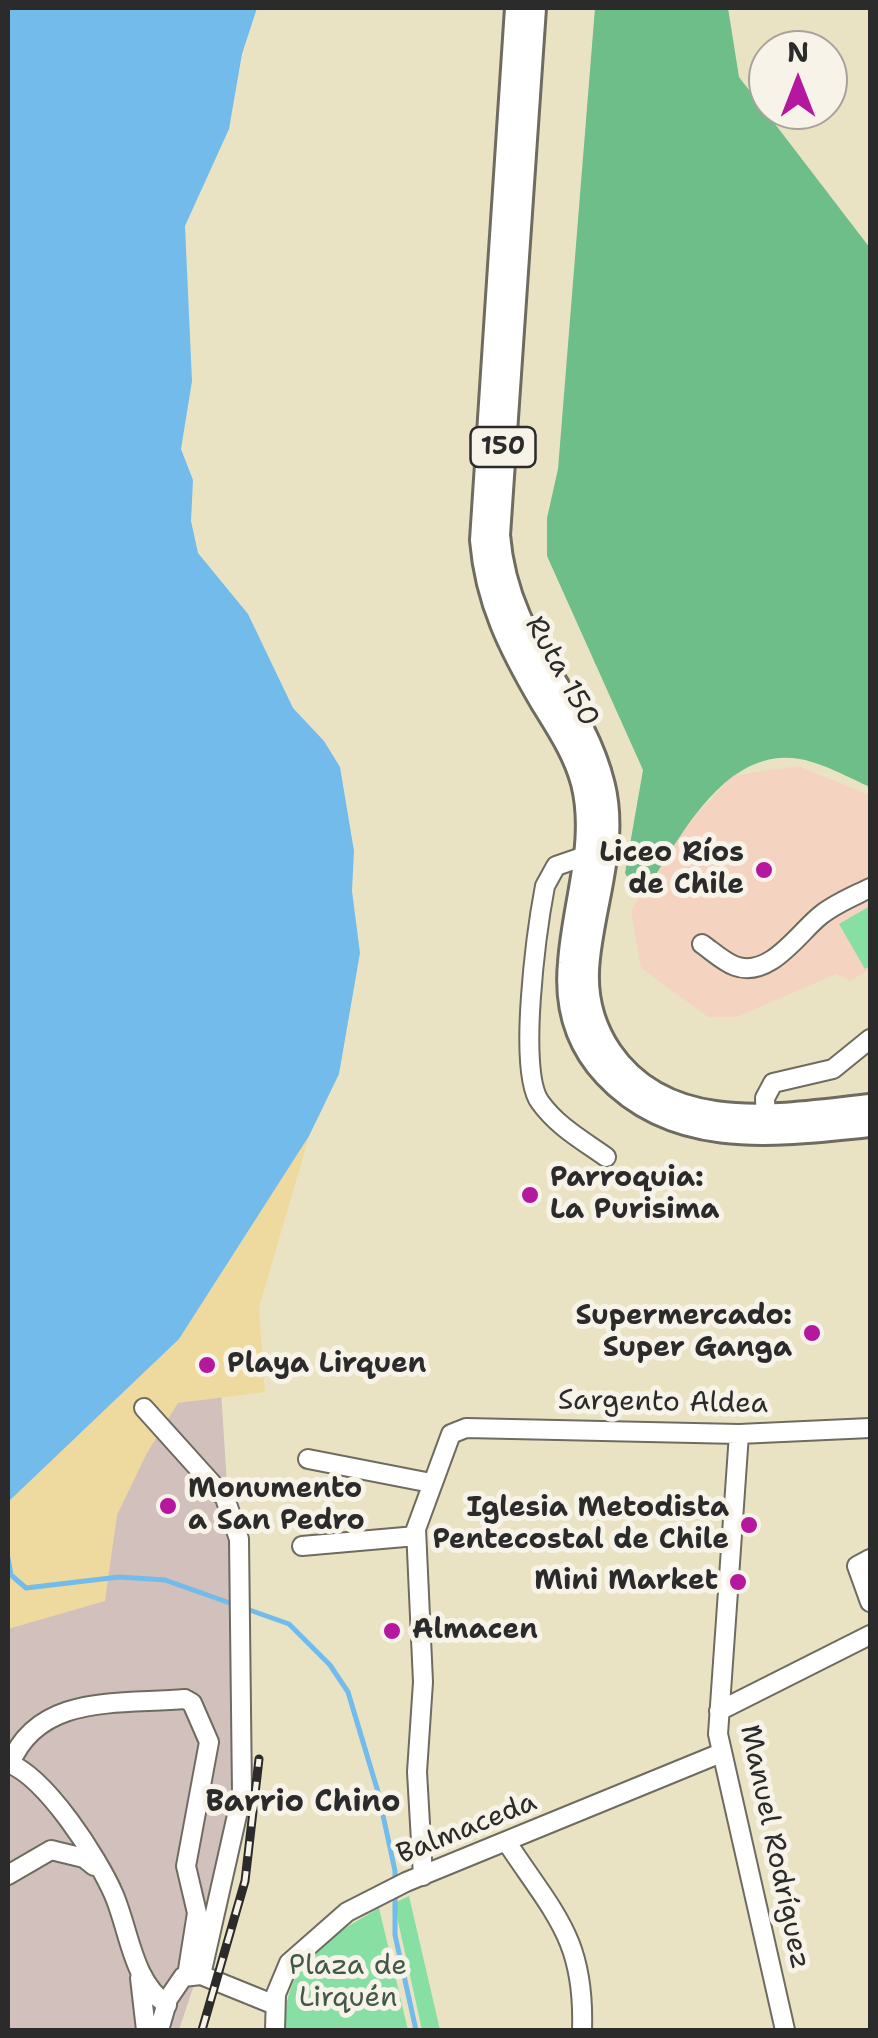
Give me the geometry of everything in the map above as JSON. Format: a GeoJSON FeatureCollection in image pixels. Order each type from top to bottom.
{"type":"FeatureCollection","features":[{"type":"Feature","properties":{"kind":"main road","name":"Ruta 150"},"geometry":{"type":"LineString","coordinates":[[518,8],[482,502],[483,560],[506,639],[576,761],[586,801],[585,856],[569,988],[574,1019],[592,1058],[626,1094],[670,1119],[704,1129],[766,1124],[870,1125]]}},
{"type":"Feature","properties":{"kind":"main road","name":"Ruta 150"},"geometry":{"type":"LineString","coordinates":[[534,8],[498,535],[503,576],[516,618],[590,748],[604,787],[607,844],[587,962],[590,1007],[615,1059],[660,1096],[709,1113],[766,1124],[870,1106]]}},
{"type":"Feature","properties":{"kind":"street"},"geometry":{"type":"LineString","coordinates":[[585,856],[556,866],[546,886],[528,1058],[538,1100],[559,1124],[606,1156]]}},
{"type":"Feature","properties":{"kind":"street"},"geometry":{"type":"LineString","coordinates":[[702,944],[735,966],[749,968],[770,960],[836,904],[870,888]]}},
{"type":"Feature","properties":{"kind":"street"},"geometry":{"type":"LineString","coordinates":[[766,1124],[765,1098],[773,1083],[833,1070],[870,1039]]}},
{"type":"Feature","properties":{"kind":"street"},"geometry":{"type":"LineString","coordinates":[[843,1108],[870,1098]]}},
{"type":"Feature","properties":{"kind":"street"},"geometry":{"type":"LineString","coordinates":[[144,1408],[225,1498],[239,1539],[242,1567],[242,1793],[198,1976]]}},
{"type":"Feature","properties":{"kind":"street","name":"Sargento Aldea"},"geometry":{"type":"LineString","coordinates":[[431,1483],[456,1430],[739,1434],[870,1428]]}},
{"type":"Feature","properties":{"kind":"street","name":"Manuel Rodríguez"},"geometry":{"type":"LineString","coordinates":[[739,1434],[719,1711],[721,1753],[785,2030]]}},
{"type":"Feature","properties":{"kind":"street"},"geometry":{"type":"LineString","coordinates":[[308,1459],[431,1483],[416,1536],[423,1682],[414,1879]]}},
{"type":"Feature","properties":{"kind":"street"},"geometry":{"type":"LineString","coordinates":[[302,1546],[416,1536]]}},
{"type":"Feature","properties":{"kind":"street"},"geometry":{"type":"LineString","coordinates":[[870,1560],[857,1566],[870,1602]]}},
{"type":"Feature","properties":{"kind":"street"},"geometry":{"type":"LineString","coordinates":[[719,1711],[870,1635]]}},
{"type":"Feature","properties":{"kind":"street"},"geometry":{"type":"LineString","coordinates":[[146,2030],[139,1972],[118,1906],[102,1873],[33,1778],[9,1764],[19,1742],[35,1725],[65,1710],[192,1702],[209,1742],[186,1866],[198,1913],[198,1976]]}},
{"type":"Feature","properties":{"kind":"street","name":"Balmaceda"},"geometry":{"type":"LineString","coordinates":[[275,2005],[283,1973],[297,1954],[333,1922],[376,1896],[721,1753]]}},
{"type":"Feature","properties":{"kind":"street"},"geometry":{"type":"LineString","coordinates":[[8,1876],[51,1850],[56,1831],[48,1797]]}},
{"type":"Feature","properties":{"kind":"street"},"geometry":{"type":"LineString","coordinates":[[508,1844],[573,1943],[581,1970],[582,2030]]}},
{"type":"Feature","properties":{"kind":"street"},"geometry":{"type":"LineString","coordinates":[[51,1850],[84,1858],[102,1873]]}},
{"type":"Feature","properties":{"kind":"street"},"geometry":{"type":"LineString","coordinates":[[139,1972],[152,1994],[167,2005]]}},
{"type":"Feature","properties":{"kind":"street"},"geometry":{"type":"LineString","coordinates":[[159,2030],[176,1984],[198,1976],[275,2005],[275,2030]]}},
{"type":"Feature","properties":{"kind":"shaded area","name":"Liceo Ríos de Chile"},"geometry":{"type":"Polygon","coordinates":[[[798,766],[870,795],[870,969],[850,981],[836,974],[737,1017],[708,1017],[641,968],[631,911],[683,829],[732,776],[798,766]]]}},
{"type":"Feature","properties":{"kind":"shaded area"},"geometry":{"type":"Polygon","coordinates":[[[179,1339],[219,1359],[245,1771],[204,1955],[179,2030],[8,2030],[8,1502],[179,1339]]]}},
{"type":"Feature","properties":{"kind":"green space"},"geometry":{"type":"Polygon","coordinates":[[[595,8],[728,8],[739,77],[748,89],[748,130],[780,130],[870,248],[870,787],[812,762],[784,758],[760,762],[717,790],[682,833],[654,878],[631,884],[625,873],[643,770],[547,556],[547,518],[558,469],[595,8]]]}},
{"type":"Feature","properties":{"kind":"green space"},"geometry":{"type":"Polygon","coordinates":[[[870,906],[870,966],[865,969],[839,924],[870,906]]]}},
{"type":"Feature","properties":{"kind":"green space"},"geometry":{"type":"Polygon","coordinates":[[[409,1896],[440,2030],[422,2030],[394,1903],[409,1896]]]}},
{"type":"Feature","properties":{"kind":"green space","name":"Plaza de Lirquén"},"geometry":{"type":"Polygon","coordinates":[[[379,1908],[408,2030],[285,2030],[286,2006],[300,1969],[326,1942],[379,1908]]]}},
{"type":"Feature","properties":{"kind":"sand","name":"Playa Lirquen"},"geometry":{"type":"Polygon","coordinates":[[[309,1136],[259,1308],[265,1392],[178,1403],[147,1453],[117,1515],[105,1601],[8,1629],[8,1502],[179,1339],[309,1136]]]}},
{"type":"Feature","properties":{"kind":"water"},"geometry":{"type":"Polygon","coordinates":[[[8,8],[257,8],[242,54],[229,129],[185,226],[192,381],[181,449],[193,480],[191,521],[198,553],[248,614],[293,708],[324,741],[340,767],[354,851],[352,891],[360,953],[339,1074],[309,1136],[179,1339],[8,1502],[8,8]]]}},
{"type":"Feature","properties":{"kind":"waterway"},"geometry":{"type":"LineString","coordinates":[[8,1558],[11,1575],[26,1588],[119,1577],[165,1580],[289,1624],[330,1665],[348,1692],[378,1792],[395,1871],[395,1935],[416,2030]]}},
{"type":"Feature","properties":{"kind":"railway"},"geometry":{"type":"LineString","coordinates":[[202,2030],[245,1881],[259,1759]]}},
{"type":"Feature","properties":{"kind":"place","name":"Liceo Ríos de Chile"},"geometry":{"type":"Point","coordinates":[764,870]}},
{"type":"Feature","properties":{"kind":"place","name":"Parroquia: La Purisima"},"geometry":{"type":"Point","coordinates":[530,1195]}},
{"type":"Feature","properties":{"kind":"place","name":"Supermercado: Super Ganga"},"geometry":{"type":"Point","coordinates":[812,1333]}},
{"type":"Feature","properties":{"kind":"place","name":"Playa Lirquen"},"geometry":{"type":"Point","coordinates":[207,1365]}},
{"type":"Feature","properties":{"kind":"place","name":"Monumento a San Pedro"},"geometry":{"type":"Point","coordinates":[168,1506]}},
{"type":"Feature","properties":{"kind":"place","name":"Iglesia Metodista Pentecostal de Chile"},"geometry":{"type":"Point","coordinates":[749,1525]}},
{"type":"Feature","properties":{"kind":"place","name":"Mini Market"},"geometry":{"type":"Point","coordinates":[738,1582]}},
{"type":"Feature","properties":{"kind":"place","name":"Almacen"},"geometry":{"type":"Point","coordinates":[392,1631]}},
{"type":"Feature","properties":{"kind":"district","name":"Barrio Chino"},"geometry":{"type":"Point","coordinates":[303,1803]}}]}
